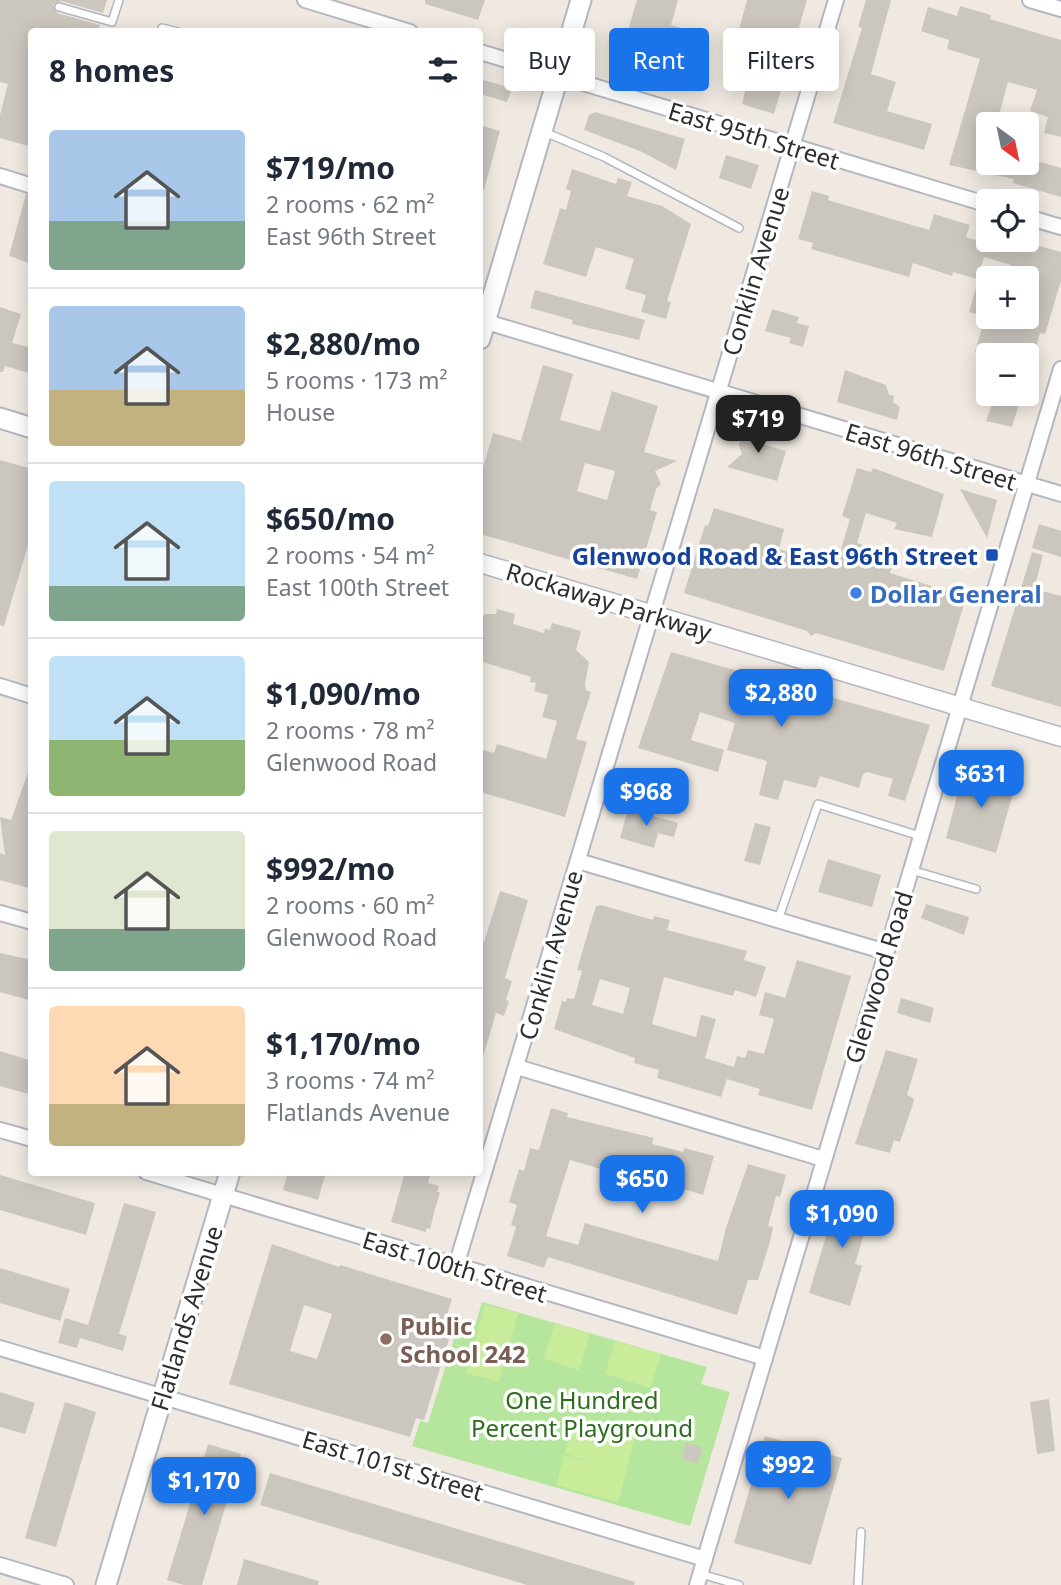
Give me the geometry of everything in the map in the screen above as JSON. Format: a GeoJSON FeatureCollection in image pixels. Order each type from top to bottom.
{"type":"FeatureCollection","features":[{"type":"Feature","properties":{"kind":"main road"},"geometry":{"type":"LineString","coordinates":[[573,28],[581,0]]}},
{"type":"Feature","properties":{"kind":"main road"},"geometry":{"type":"LineString","coordinates":[[483,321],[554,91]]}},
{"type":"Feature","properties":{"kind":"main road"},"geometry":{"type":"LineString","coordinates":[[0,418],[28,427]]}},
{"type":"Feature","properties":{"kind":"main road","name":"Flatlands Avenue"},"geometry":{"type":"LineString","coordinates":[[106,1585],[229,1176]]}},
{"type":"Feature","properties":{"kind":"street"},"geometry":{"type":"LineString","coordinates":[[305,0],[397,28]]}},
{"type":"Feature","properties":{"kind":"street","name":"Conklin Avenue"},"geometry":{"type":"LineString","coordinates":[[456,1266],[836,0]]}},
{"type":"Feature","properties":{"kind":"street"},"geometry":{"type":"LineString","coordinates":[[1030,0],[1061,9]]}},
{"type":"Feature","properties":{"kind":"street","name":"East 95th Street"},"geometry":{"type":"LineString","coordinates":[[483,53],[504,59]]}},
{"type":"Feature","properties":{"kind":"street","name":"East 95th Street"},"geometry":{"type":"LineString","coordinates":[[595,87],[976,201]]}},
{"type":"Feature","properties":{"kind":"street"},"geometry":{"type":"LineString","coordinates":[[0,176],[28,185]]}},
{"type":"Feature","properties":{"kind":"street"},"geometry":{"type":"LineString","coordinates":[[1039,221],[1061,227]]}},
{"type":"Feature","properties":{"kind":"street","name":"East 96th Street"},"geometry":{"type":"LineString","coordinates":[[483,328],[718,392],[1061,494]]}},
{"type":"Feature","properties":{"kind":"street","name":"Glenwood Road"},"geometry":{"type":"LineString","coordinates":[[699,1580],[1061,369]]}},
{"type":"Feature","properties":{"kind":"street","name":"Rockaway Parkway"},"geometry":{"type":"LineString","coordinates":[[483,564],[1061,737]]}},
{"type":"Feature","properties":{"kind":"street"},"geometry":{"type":"LineString","coordinates":[[0,686],[28,695]]}},
{"type":"Feature","properties":{"kind":"street"},"geometry":{"type":"LineString","coordinates":[[578,861],[886,952]]}},
{"type":"Feature","properties":{"kind":"street"},"geometry":{"type":"LineString","coordinates":[[0,913],[28,918]]}},
{"type":"Feature","properties":{"kind":"street"},"geometry":{"type":"LineString","coordinates":[[517,1067],[824,1159]]}},
{"type":"Feature","properties":{"kind":"street"},"geometry":{"type":"LineString","coordinates":[[0,1130],[28,1138]]}},
{"type":"Feature","properties":{"kind":"street","name":"East 100th Street"},"geometry":{"type":"LineString","coordinates":[[159,1176],[765,1358]]}},
{"type":"Feature","properties":{"kind":"street","name":"East 101st Street"},"geometry":{"type":"LineString","coordinates":[[0,1348],[705,1559]]}},
{"type":"Feature","properties":{"kind":"street"},"geometry":{"type":"LineString","coordinates":[[0,1565],[66,1585]]}},
{"type":"Feature","properties":{"kind":"lane"},"geometry":{"type":"LineString","coordinates":[[59,7],[112,22],[119,0]]}},
{"type":"Feature","properties":{"kind":"lane"},"geometry":{"type":"LineString","coordinates":[[542,131],[604,157],[739,228]]}},
{"type":"Feature","properties":{"kind":"lane"},"geometry":{"type":"LineString","coordinates":[[778,920],[818,804],[920,836]]}},
{"type":"Feature","properties":{"kind":"lane"},"geometry":{"type":"LineString","coordinates":[[910,870],[976,889]]}},
{"type":"Feature","properties":{"kind":"lane"},"geometry":{"type":"LineString","coordinates":[[858,1585],[861,1532]]}},
{"type":"Feature","properties":{"kind":"lane"},"geometry":{"type":"LineString","coordinates":[[699,1580],[738,1585]]}},
{"type":"Feature","properties":{"kind":"green space","name":"One Hundred Percent Playground"},"geometry":{"type":"Polygon","coordinates":[[[482,1302],[707,1367],[701,1384],[730,1392],[690,1526],[412,1446],[420,1421],[428,1423],[459,1323],[475,1326],[482,1302]]]}},
{"type":"Feature","properties":{"kind":"green space"},"geometry":{"type":"Polygon","coordinates":[[[485,1305],[518,1313],[499,1382],[466,1373],[485,1305]]]}},
{"type":"Feature","properties":{"kind":"green space"},"geometry":{"type":"Polygon","coordinates":[[[555,1323],[590,1333],[579,1370],[544,1359],[555,1323]]]}},
{"type":"Feature","properties":{"kind":"green space"},"geometry":{"type":"Polygon","coordinates":[[[615,1340],[661,1354],[650,1388],[605,1374],[615,1340]]]}},
{"type":"Feature","properties":{"kind":"green space"},"geometry":{"type":"Polygon","coordinates":[[[576,1415],[636,1434],[618,1502],[556,1485],[564,1455],[596,1464],[564,1453],[576,1415]]]}},
{"type":"Feature","properties":{"kind":"building"},"geometry":{"type":"Polygon","coordinates":[[[0,0],[107,0],[103,13],[61,1],[53,5],[57,13],[100,25],[99,28],[28,28],[28,146],[0,138],[0,115],[8,84],[0,82],[0,0]]]}},
{"type":"Feature","properties":{"kind":"building"},"geometry":{"type":"Polygon","coordinates":[[[425,0],[485,0],[478,20],[425,4],[425,0]]]}},
{"type":"Feature","properties":{"kind":"building"},"geometry":{"type":"Polygon","coordinates":[[[637,0],[678,0],[671,25],[681,28],[629,28],[637,0]]]}},
{"type":"Feature","properties":{"kind":"building"},"geometry":{"type":"Polygon","coordinates":[[[747,0],[807,0],[799,28],[739,28],[747,0]]]}},
{"type":"Feature","properties":{"kind":"building"},"geometry":{"type":"Polygon","coordinates":[[[866,0],[891,0],[871,74],[896,82],[887,111],[932,124],[924,150],[833,123],[862,28],[858,27],[866,0]]]}},
{"type":"Feature","properties":{"kind":"building"},"geometry":{"type":"Polygon","coordinates":[[[960,6],[991,15],[990,19],[1061,40],[1061,137],[1044,133],[1048,117],[1040,112],[1030,111],[1037,90],[1008,82],[1000,112],[976,112],[976,171],[949,165],[980,59],[947,49],[949,40],[921,31],[928,7],[957,16],[960,6]]]}},
{"type":"Feature","properties":{"kind":"building"},"geometry":{"type":"Polygon","coordinates":[[[483,80],[504,86],[504,91],[511,91],[507,102],[483,95],[483,80]]]}},
{"type":"Feature","properties":{"kind":"building"},"geometry":{"type":"Polygon","coordinates":[[[745,91],[781,91],[774,114],[742,104],[745,91]]]}},
{"type":"Feature","properties":{"kind":"building"},"geometry":{"type":"Polygon","coordinates":[[[595,112],[685,139],[676,170],[640,151],[584,130],[589,115],[595,112]]]}},
{"type":"Feature","properties":{"kind":"building"},"geometry":{"type":"Polygon","coordinates":[[[483,126],[500,131],[483,190],[483,126]]]}},
{"type":"Feature","properties":{"kind":"building"},"geometry":{"type":"Polygon","coordinates":[[[726,155],[759,165],[751,189],[719,178],[726,155]]]}},
{"type":"Feature","properties":{"kind":"building"},"geometry":{"type":"Polygon","coordinates":[[[1040,162],[1061,168],[1061,197],[1013,183],[1014,179],[995,175],[1040,175],[1040,162]]]}},
{"type":"Feature","properties":{"kind":"building"},"geometry":{"type":"Polygon","coordinates":[[[572,169],[616,184],[618,178],[632,182],[627,196],[662,206],[691,224],[667,301],[671,302],[666,319],[641,312],[646,295],[625,289],[634,259],[596,247],[586,277],[543,264],[560,208],[566,210],[571,191],[566,189],[572,169]]]}},
{"type":"Feature","properties":{"kind":"building"},"geometry":{"type":"Polygon","coordinates":[[[812,191],[829,196],[828,200],[929,230],[934,214],[970,225],[966,237],[976,240],[976,252],[1039,252],[1039,246],[1061,252],[1061,281],[1045,334],[1040,333],[1037,343],[978,343],[982,329],[1039,329],[1039,266],[1011,266],[984,257],[981,266],[976,266],[976,279],[953,272],[952,276],[913,263],[909,277],[811,249],[813,243],[798,239],[812,191]]]}},
{"type":"Feature","properties":{"kind":"building"},"geometry":{"type":"Polygon","coordinates":[[[26,194],[28,194],[28,263],[9,256],[26,194]]]}},
{"type":"Feature","properties":{"kind":"building"},"geometry":{"type":"Polygon","coordinates":[[[976,288],[976,314],[969,312],[976,288]]]}},
{"type":"Feature","properties":{"kind":"building"},"geometry":{"type":"Polygon","coordinates":[[[535,290],[645,320],[639,340],[572,324],[573,320],[530,308],[535,290]]]}},
{"type":"Feature","properties":{"kind":"building"},"geometry":{"type":"Polygon","coordinates":[[[0,307],[21,314],[12,343],[28,347],[28,373],[5,366],[3,372],[0,372],[0,307]]]}},
{"type":"Feature","properties":{"kind":"building"},"geometry":{"type":"Polygon","coordinates":[[[772,309],[799,317],[797,323],[809,326],[803,347],[789,343],[791,338],[765,331],[772,309]]]}},
{"type":"Feature","properties":{"kind":"building"},"geometry":{"type":"Polygon","coordinates":[[[543,365],[573,374],[560,420],[600,431],[612,391],[658,406],[644,452],[677,461],[655,471],[661,484],[656,489],[650,510],[657,512],[637,579],[483,535],[483,468],[493,433],[521,441],[543,365]],[[585,463],[577,491],[607,500],[615,471],[585,463]]]}},
{"type":"Feature","properties":{"kind":"building"},"geometry":{"type":"Polygon","coordinates":[[[845,370],[886,385],[889,395],[894,396],[893,402],[900,407],[897,420],[837,402],[845,370]]]}},
{"type":"Feature","properties":{"kind":"building"},"geometry":{"type":"Polygon","coordinates":[[[992,406],[1018,406],[1012,427],[986,421],[992,406]]]}},
{"type":"Feature","properties":{"kind":"building"},"geometry":{"type":"Polygon","coordinates":[[[745,425],[767,431],[763,444],[786,451],[777,481],[727,467],[742,454],[739,445],[745,425]]]}},
{"type":"Feature","properties":{"kind":"building"},"geometry":{"type":"Polygon","coordinates":[[[0,460],[28,468],[28,545],[4,626],[0,625],[0,460]]]}},
{"type":"Feature","properties":{"kind":"building"},"geometry":{"type":"Polygon","coordinates":[[[857,468],[871,472],[873,468],[944,494],[932,537],[894,529],[897,523],[866,513],[857,543],[896,555],[890,573],[947,591],[946,595],[965,601],[944,671],[816,633],[811,636],[807,631],[684,593],[705,525],[708,526],[714,508],[784,529],[779,549],[836,566],[850,519],[842,516],[857,468]]]}},
{"type":"Feature","properties":{"kind":"building"},"geometry":{"type":"Polygon","coordinates":[[[960,489],[997,500],[987,538],[960,489]]]}},
{"type":"Feature","properties":{"kind":"building"},"geometry":{"type":"Polygon","coordinates":[[[1039,524],[1061,531],[1061,557],[1032,548],[1039,524]]]}},
{"type":"Feature","properties":{"kind":"building"},"geometry":{"type":"Polygon","coordinates":[[[1032,552],[1043,555],[1034,589],[1061,596],[1061,707],[991,686],[1032,552]]]}},
{"type":"Feature","properties":{"kind":"building"},"geometry":{"type":"Polygon","coordinates":[[[497,609],[515,614],[513,624],[544,633],[545,628],[550,630],[552,623],[581,631],[576,650],[589,662],[585,684],[586,690],[591,692],[576,739],[587,742],[565,817],[483,793],[483,750],[494,753],[497,744],[546,759],[557,721],[542,717],[548,695],[534,691],[536,683],[530,682],[531,677],[483,662],[483,616],[496,614],[497,609]]]}},
{"type":"Feature","properties":{"kind":"building"},"geometry":{"type":"Polygon","coordinates":[[[671,652],[930,725],[905,801],[888,796],[893,779],[867,772],[863,774],[859,788],[820,776],[816,788],[784,780],[778,800],[759,795],[767,761],[727,750],[735,723],[700,712],[691,740],[724,750],[718,772],[638,748],[671,652]]]}},
{"type":"Feature","properties":{"kind":"building"},"geometry":{"type":"Polygon","coordinates":[[[965,766],[1016,783],[996,853],[946,838],[965,766]]]}},
{"type":"Feature","properties":{"kind":"building"},"geometry":{"type":"Polygon","coordinates":[[[28,773],[28,888],[0,880],[0,853],[5,855],[0,817],[11,820],[28,773]]]}},
{"type":"Feature","properties":{"kind":"building"},"geometry":{"type":"Polygon","coordinates":[[[628,809],[678,823],[674,837],[658,833],[654,848],[620,838],[628,809]]]}},
{"type":"Feature","properties":{"kind":"building"},"geometry":{"type":"Polygon","coordinates":[[[755,823],[771,827],[760,865],[744,861],[755,823]]]}},
{"type":"Feature","properties":{"kind":"building"},"geometry":{"type":"Polygon","coordinates":[[[828,859],[881,875],[872,907],[818,892],[828,859]]]}},
{"type":"Feature","properties":{"kind":"building"},"geometry":{"type":"Polygon","coordinates":[[[500,891],[528,900],[505,978],[512,981],[506,1000],[509,1001],[504,1016],[496,1013],[483,1057],[483,942],[500,891]]]}},
{"type":"Feature","properties":{"kind":"building"},"geometry":{"type":"Polygon","coordinates":[[[926,904],[969,917],[964,935],[921,918],[926,904]]]}},
{"type":"Feature","properties":{"kind":"building"},"geometry":{"type":"Polygon","coordinates":[[[601,905],[653,920],[654,916],[670,920],[667,930],[747,951],[744,960],[766,967],[756,997],[735,990],[733,996],[664,977],[652,1024],[696,1037],[701,1015],[716,1019],[705,1058],[734,1067],[737,1056],[745,1058],[748,1050],[764,1054],[774,1019],[759,1015],[765,992],[785,998],[797,960],[851,976],[812,1110],[758,1095],[760,1089],[727,1079],[721,1097],[657,1078],[659,1070],[634,1063],[635,1058],[554,1029],[562,1001],[566,1002],[567,998],[574,999],[582,971],[577,970],[596,906],[601,905]],[[600,979],[592,1005],[623,1014],[630,988],[600,979]]]}},
{"type":"Feature","properties":{"kind":"building"},"geometry":{"type":"Polygon","coordinates":[[[0,953],[28,959],[28,1000],[0,992],[0,953]]]}},
{"type":"Feature","properties":{"kind":"building"},"geometry":{"type":"Polygon","coordinates":[[[901,998],[934,1008],[930,1023],[897,1013],[901,998]]]}},
{"type":"Feature","properties":{"kind":"building"},"geometry":{"type":"Polygon","coordinates":[[[886,1050],[918,1059],[907,1095],[914,1099],[913,1104],[900,1142],[894,1140],[890,1153],[855,1144],[886,1050]]]}},
{"type":"Feature","properties":{"kind":"building"},"geometry":{"type":"Polygon","coordinates":[[[0,1051],[28,1060],[28,1094],[0,1086],[0,1051]]]}},
{"type":"Feature","properties":{"kind":"building"},"geometry":{"type":"Polygon","coordinates":[[[551,1108],[568,1113],[567,1117],[654,1138],[652,1144],[683,1152],[684,1148],[714,1156],[703,1195],[632,1173],[615,1170],[615,1173],[570,1160],[546,1236],[578,1245],[585,1223],[718,1261],[726,1228],[748,1164],[786,1175],[780,1197],[776,1196],[768,1226],[773,1227],[758,1280],[748,1280],[737,1315],[548,1257],[544,1268],[507,1256],[516,1227],[511,1225],[517,1205],[509,1202],[519,1169],[524,1171],[530,1148],[539,1150],[551,1108]]]}},
{"type":"Feature","properties":{"kind":"building"},"geometry":{"type":"Polygon","coordinates":[[[0,1175],[95,1203],[86,1235],[0,1210],[0,1175]]]}},
{"type":"Feature","properties":{"kind":"building"},"geometry":{"type":"Polygon","coordinates":[[[287,1176],[325,1176],[318,1200],[283,1190],[287,1176]]]}},
{"type":"Feature","properties":{"kind":"building"},"geometry":{"type":"Polygon","coordinates":[[[404,1176],[430,1176],[428,1183],[439,1186],[437,1192],[440,1192],[430,1229],[426,1228],[426,1232],[391,1222],[404,1176]]]}},
{"type":"Feature","properties":{"kind":"building"},"geometry":{"type":"Polygon","coordinates":[[[840,1190],[874,1200],[855,1264],[862,1266],[850,1306],[809,1293],[840,1190]]]}},
{"type":"Feature","properties":{"kind":"building"},"geometry":{"type":"Polygon","coordinates":[[[124,1203],[156,1212],[119,1334],[127,1336],[123,1351],[80,1338],[77,1348],[58,1343],[65,1318],[88,1325],[124,1203]]]}},
{"type":"Feature","properties":{"kind":"building","name":"Public School 242"},"geometry":{"type":"Polygon","coordinates":[[[272,1244],[339,1267],[340,1265],[452,1299],[446,1318],[455,1320],[424,1420],[416,1418],[410,1437],[229,1384],[272,1244]],[[304,1305],[290,1351],[317,1359],[332,1314],[304,1305]]]}},
{"type":"Feature","properties":{"kind":"building"},"geometry":{"type":"Polygon","coordinates":[[[0,1268],[70,1289],[60,1321],[0,1303],[0,1268]]]}},
{"type":"Feature","properties":{"kind":"building"},"geometry":{"type":"Polygon","coordinates":[[[0,1392],[35,1403],[25,1434],[0,1427],[0,1392]]]}},
{"type":"Feature","properties":{"kind":"building"},"geometry":{"type":"Polygon","coordinates":[[[1049,1399],[1055,1451],[1037,1454],[1030,1402],[1049,1399]]]}},
{"type":"Feature","properties":{"kind":"building"},"geometry":{"type":"Polygon","coordinates":[[[65,1402],[96,1412],[56,1547],[25,1538],[65,1402]]]}},
{"type":"Feature","properties":{"kind":"building"},"geometry":{"type":"Polygon","coordinates":[[[765,1436],[842,1458],[811,1565],[734,1543],[765,1436]]]}},
{"type":"Feature","properties":{"kind":"building"},"geometry":{"type":"Polygon","coordinates":[[[686,1443],[703,1448],[698,1464],[682,1459],[686,1443]]]}},
{"type":"Feature","properties":{"kind":"building"},"geometry":{"type":"Polygon","coordinates":[[[208,1444],[241,1454],[202,1585],[184,1585],[167,1580],[208,1444]]]}},
{"type":"Feature","properties":{"kind":"building"},"geometry":{"type":"Polygon","coordinates":[[[270,1473],[635,1582],[634,1585],[527,1585],[260,1505],[270,1473]]]}},
{"type":"Feature","properties":{"kind":"building"},"geometry":{"type":"Polygon","coordinates":[[[244,1559],[319,1581],[318,1585],[237,1585],[244,1559]]]}},
{"type":"Feature","properties":{"kind":"place","name":"Glenwood Road & East 96th Street"},"geometry":{"type":"Point","coordinates":[992,555]}},
{"type":"Feature","properties":{"kind":"place","name":"Dollar General"},"geometry":{"type":"Point","coordinates":[856,593]}},
{"type":"Feature","properties":{"kind":"place","name":"Public School 242"},"geometry":{"type":"Point","coordinates":[386,1339]}}]}
